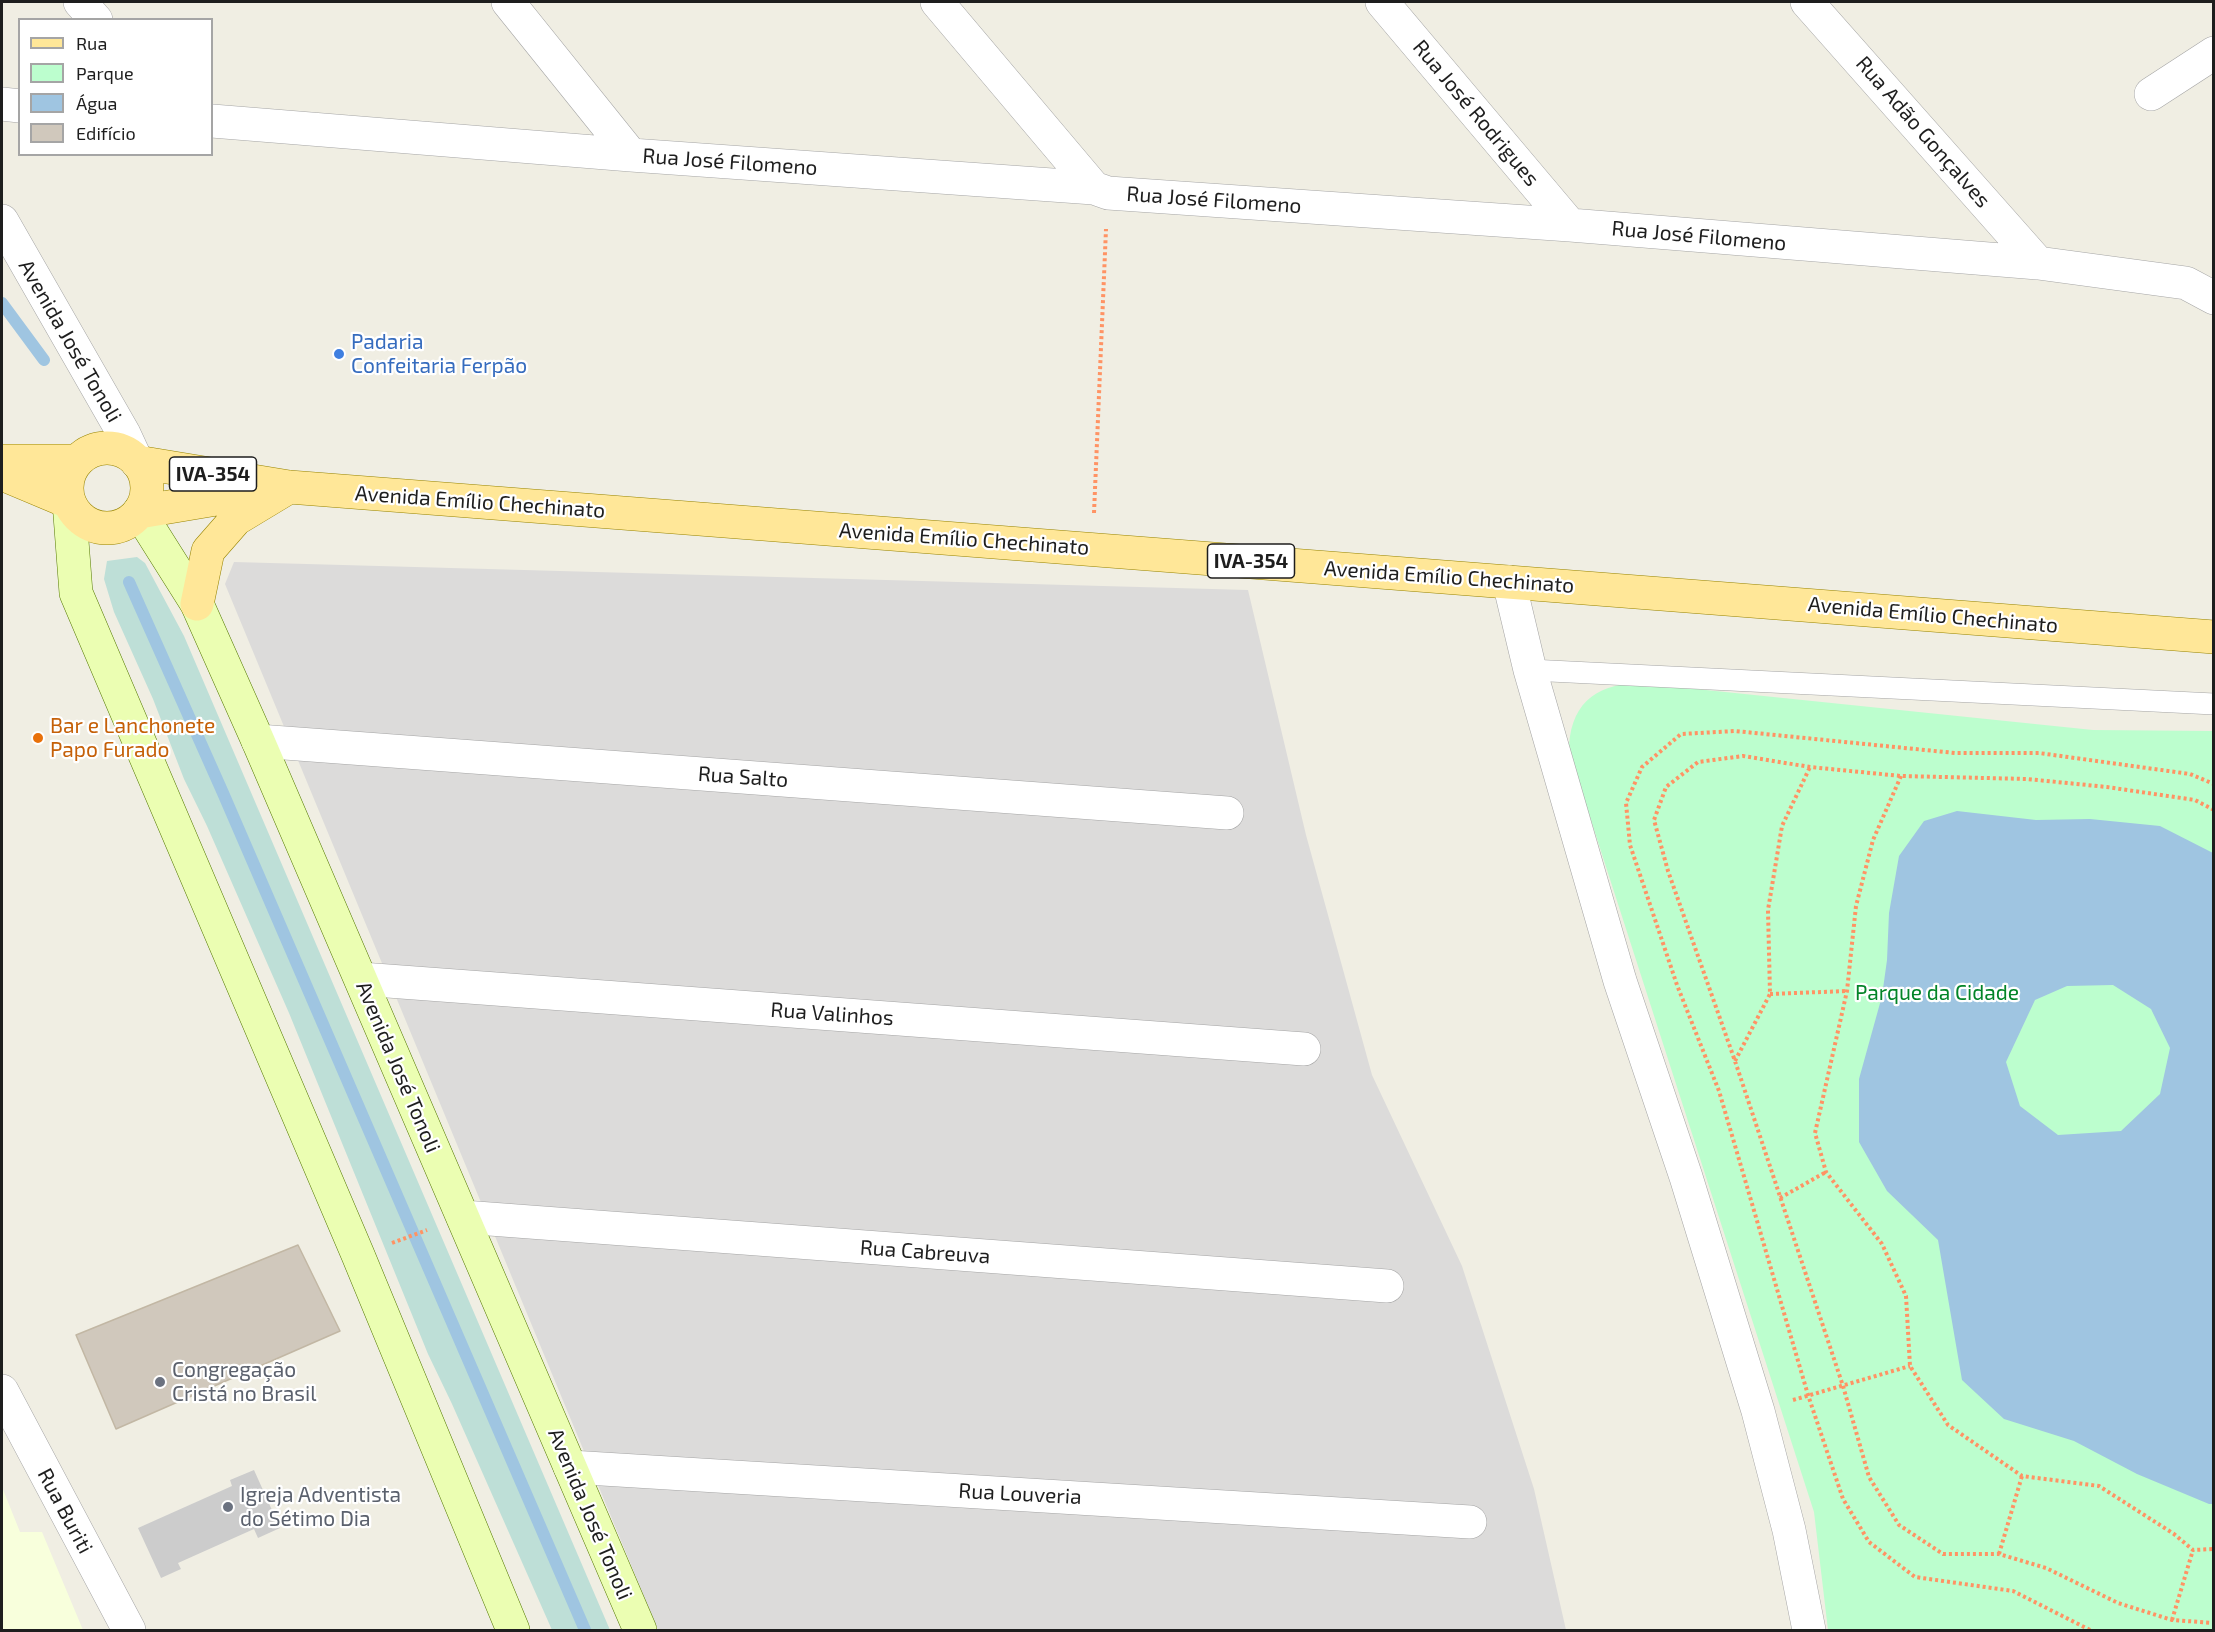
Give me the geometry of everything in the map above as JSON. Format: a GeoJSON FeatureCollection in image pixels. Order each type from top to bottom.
{"type":"FeatureCollection","features":[{"type":"Feature","properties":{"kind":"main road"},"geometry":{"type":"LineString","coordinates":[[2,474],[69,502],[74,512],[83,521],[100,527],[119,526],[130,521],[139,512],[145,500],[147,487],[144,474],[137,462],[127,453],[114,449],[100,449],[88,453],[71,469],[67,480],[69,502],[76,593],[362,1266],[513,1630]]}},
{"type":"Feature","properties":{"kind":"main road"},"geometry":{"type":"LineString","coordinates":[[2,461],[77,461]]}},
{"type":"Feature","properties":{"kind":"main road","name":"Avenida Emílio Chechinato"},"geometry":{"type":"LineString","coordinates":[[137,462],[289,487],[2214,637]]}},
{"type":"Feature","properties":{"kind":"main road","name":"Avenida Emílio Chechinato"},"geometry":{"type":"LineString","coordinates":[[139,512],[289,487]]}},
{"type":"Feature","properties":{"kind":"main road"},"geometry":{"type":"LineString","coordinates":[[197,604],[208,551],[236,519],[289,487]]}},
{"type":"Feature","properties":{"kind":"main road","name":"Avenida José Tonoli"},"geometry":{"type":"LineString","coordinates":[[139,512],[197,604],[361,979],[640,1630]]}},
{"type":"Feature","properties":{"kind":"street"},"geometry":{"type":"LineString","coordinates":[[80,2],[94,18]]}},
{"type":"Feature","properties":{"kind":"street"},"geometry":{"type":"LineString","coordinates":[[508,2],[631,155]]}},
{"type":"Feature","properties":{"kind":"street"},"geometry":{"type":"LineString","coordinates":[[937,2],[1101,190]]}},
{"type":"Feature","properties":{"kind":"street","name":"Rua José Rodrigues"},"geometry":{"type":"LineString","coordinates":[[1382,2],[1570,225]]}},
{"type":"Feature","properties":{"kind":"street","name":"Rua Adão Gonçalves"},"geometry":{"type":"LineString","coordinates":[[1808,2],[2038,263]]}},
{"type":"Feature","properties":{"kind":"street"},"geometry":{"type":"LineString","coordinates":[[2151,94],[2214,53]]}},
{"type":"Feature","properties":{"kind":"street"},"geometry":{"type":"LineString","coordinates":[[2,104],[18,106]]}},
{"type":"Feature","properties":{"kind":"street","name":"Rua José Filomeno"},"geometry":{"type":"LineString","coordinates":[[213,121],[2038,263],[2186,283],[2214,298]]}},
{"type":"Feature","properties":{"kind":"street","name":"Avenida José Tonoli"},"geometry":{"type":"LineString","coordinates":[[2,221],[124,434],[137,462]]}},
{"type":"Feature","properties":{"kind":"street"},"geometry":{"type":"LineString","coordinates":[[1509,582],[1530,670],[1620,981],[1686,1177],[1758,1411],[1789,1530],[1809,1630]]}},
{"type":"Feature","properties":{"kind":"street","name":"Rua Salto"},"geometry":{"type":"LineString","coordinates":[[258,741],[1227,813]]}},
{"type":"Feature","properties":{"kind":"street","name":"Rua Valinhos"},"geometry":{"type":"LineString","coordinates":[[361,979],[1304,1049]]}},
{"type":"Feature","properties":{"kind":"street","name":"Rua Cabreuva"},"geometry":{"type":"LineString","coordinates":[[463,1217],[1387,1286]]}},
{"type":"Feature","properties":{"kind":"street","name":"Rua Buriti"},"geometry":{"type":"LineString","coordinates":[[2,1391],[129,1630]]}},
{"type":"Feature","properties":{"kind":"street","name":"Rua Louveria"},"geometry":{"type":"LineString","coordinates":[[570,1467],[1470,1522]]}},
{"type":"Feature","properties":{"kind":"lane"},"geometry":{"type":"LineString","coordinates":[[1530,670],[2214,704]]}},
{"type":"Feature","properties":{"kind":"path"},"geometry":{"type":"LineString","coordinates":[[1096,549],[1094,515],[1101,190]]}},
{"type":"Feature","properties":{"kind":"path"},"geometry":{"type":"LineString","coordinates":[[2090,1630],[2013,1591],[1915,1577],[1869,1542],[1843,1499],[1808,1395],[1719,1091],[1677,985],[1630,845],[1626,803],[1642,767],[1681,735],[1735,730],[1934,752],[2039,753],[2190,774],[2214,784]]}},
{"type":"Feature","properties":{"kind":"path"},"geometry":{"type":"LineString","coordinates":[[2214,810],[2195,800],[2107,787],[2027,780],[1901,776],[1810,767],[1743,756],[1698,762],[1665,787],[1654,820],[1668,871],[1735,1061],[1843,1386],[1869,1478],[1899,1525],[1943,1554],[1999,1554],[2046,1568],[2118,1602],[2172,1620],[2214,1623]]}},
{"type":"Feature","properties":{"kind":"path"},"geometry":{"type":"LineString","coordinates":[[1735,1061],[1770,994],[1768,910],[1782,826],[1810,767]]}},
{"type":"Feature","properties":{"kind":"path"},"geometry":{"type":"LineString","coordinates":[[1901,776],[1873,840],[1859,895],[1847,991],[1815,1133],[1826,1172],[1882,1244],[1906,1296],[1910,1366],[1948,1425],[2022,1476],[2099,1486],[2174,1534],[2193,1550],[2214,1549]]}},
{"type":"Feature","properties":{"kind":"path"},"geometry":{"type":"LineString","coordinates":[[1770,994],[1847,991]]}},
{"type":"Feature","properties":{"kind":"path"},"geometry":{"type":"LineString","coordinates":[[1780,1198],[1826,1172]]}},
{"type":"Feature","properties":{"kind":"path"},"geometry":{"type":"LineString","coordinates":[[387,1245],[431,1229]]}},
{"type":"Feature","properties":{"kind":"path"},"geometry":{"type":"LineString","coordinates":[[1758,1411],[1910,1366]]}},
{"type":"Feature","properties":{"kind":"path"},"geometry":{"type":"LineString","coordinates":[[1999,1554],[2022,1476]]}},
{"type":"Feature","properties":{"kind":"path"},"geometry":{"type":"LineString","coordinates":[[2172,1620],[2193,1550]]}},
{"type":"Feature","properties":{"kind":"shaded area"},"geometry":{"type":"Polygon","coordinates":[[[137,557],[145,563],[184,636],[610,1630],[552,1630],[428,1354],[289,1013],[184,779],[153,699],[114,612],[104,579],[107,561],[137,557]]]}},
{"type":"Feature","properties":{"kind":"shaded area"},"geometry":{"type":"Polygon","coordinates":[[[234,562],[1248,590],[1306,835],[1372,1075],[1462,1266],[1534,1489],[1566,1630],[658,1630],[225,584],[234,562]]]}},
{"type":"Feature","properties":{"kind":"shaded area","name":"Igreja Adventista do Sétimo Dia"},"geometry":{"type":"Polygon","coordinates":[[[254,1470],[280,1528],[258,1538],[254,1529],[178,1563],[181,1569],[161,1578],[138,1528],[232,1486],[230,1480],[254,1470]]]}},
{"type":"Feature","properties":{"kind":"shaded area"},"geometry":{"type":"Polygon","coordinates":[[[2,1487],[20,1532],[42,1532],[83,1630],[2,1630],[2,1487]]]}},
{"type":"Feature","properties":{"kind":"green space","name":"Parque da Cidade"},"geometry":{"type":"Polygon","coordinates":[[[1638,683],[2093,730],[2213,731],[2213,1630],[1828,1630],[1814,1512],[1569,752],[1573,722],[1587,701],[1596,693],[1608,688],[1638,683]]]}},
{"type":"Feature","properties":{"kind":"water"},"geometry":{"type":"Polygon","coordinates":[[[1957,811],[2036,820],[2090,819],[2160,826],[2213,853],[2213,1504],[2137,1474],[2074,1441],[2004,1419],[1962,1380],[1938,1240],[1887,1191],[1859,1142],[1859,1079],[1882,996],[1887,960],[1889,913],[1899,856],[1924,821],[1957,811]],[[2113,985],[2067,986],[2035,1000],[2006,1062],[2020,1106],[2058,1135],[2121,1131],[2160,1094],[2170,1048],[2151,1009],[2113,985]]]}},
{"type":"Feature","properties":{"kind":"building","name":"Congregação Cristá no Brasil"},"geometry":{"type":"Polygon","coordinates":[[[298,1245],[340,1331],[116,1429],[76,1335],[298,1245]]]}},
{"type":"Feature","properties":{"kind":"waterway"},"geometry":{"type":"LineString","coordinates":[[2,303],[44,360]]}},
{"type":"Feature","properties":{"kind":"waterway"},"geometry":{"type":"LineString","coordinates":[[129,582],[223,793],[585,1630]]}},
{"type":"Feature","properties":{"kind":"place","name":"Padaria Confeitaria Ferpão"},"geometry":{"type":"Point","coordinates":[339,354]}},
{"type":"Feature","properties":{"kind":"place","name":"Bar e Lanchonete Papo Furado"},"geometry":{"type":"Point","coordinates":[38,738]}},
{"type":"Feature","properties":{"kind":"place","name":"Congregação Cristá no Brasil"},"geometry":{"type":"Point","coordinates":[160,1382]}},
{"type":"Feature","properties":{"kind":"place","name":"Igreja Adventista do Sétimo Dia"},"geometry":{"type":"Point","coordinates":[228,1507]}}]}
